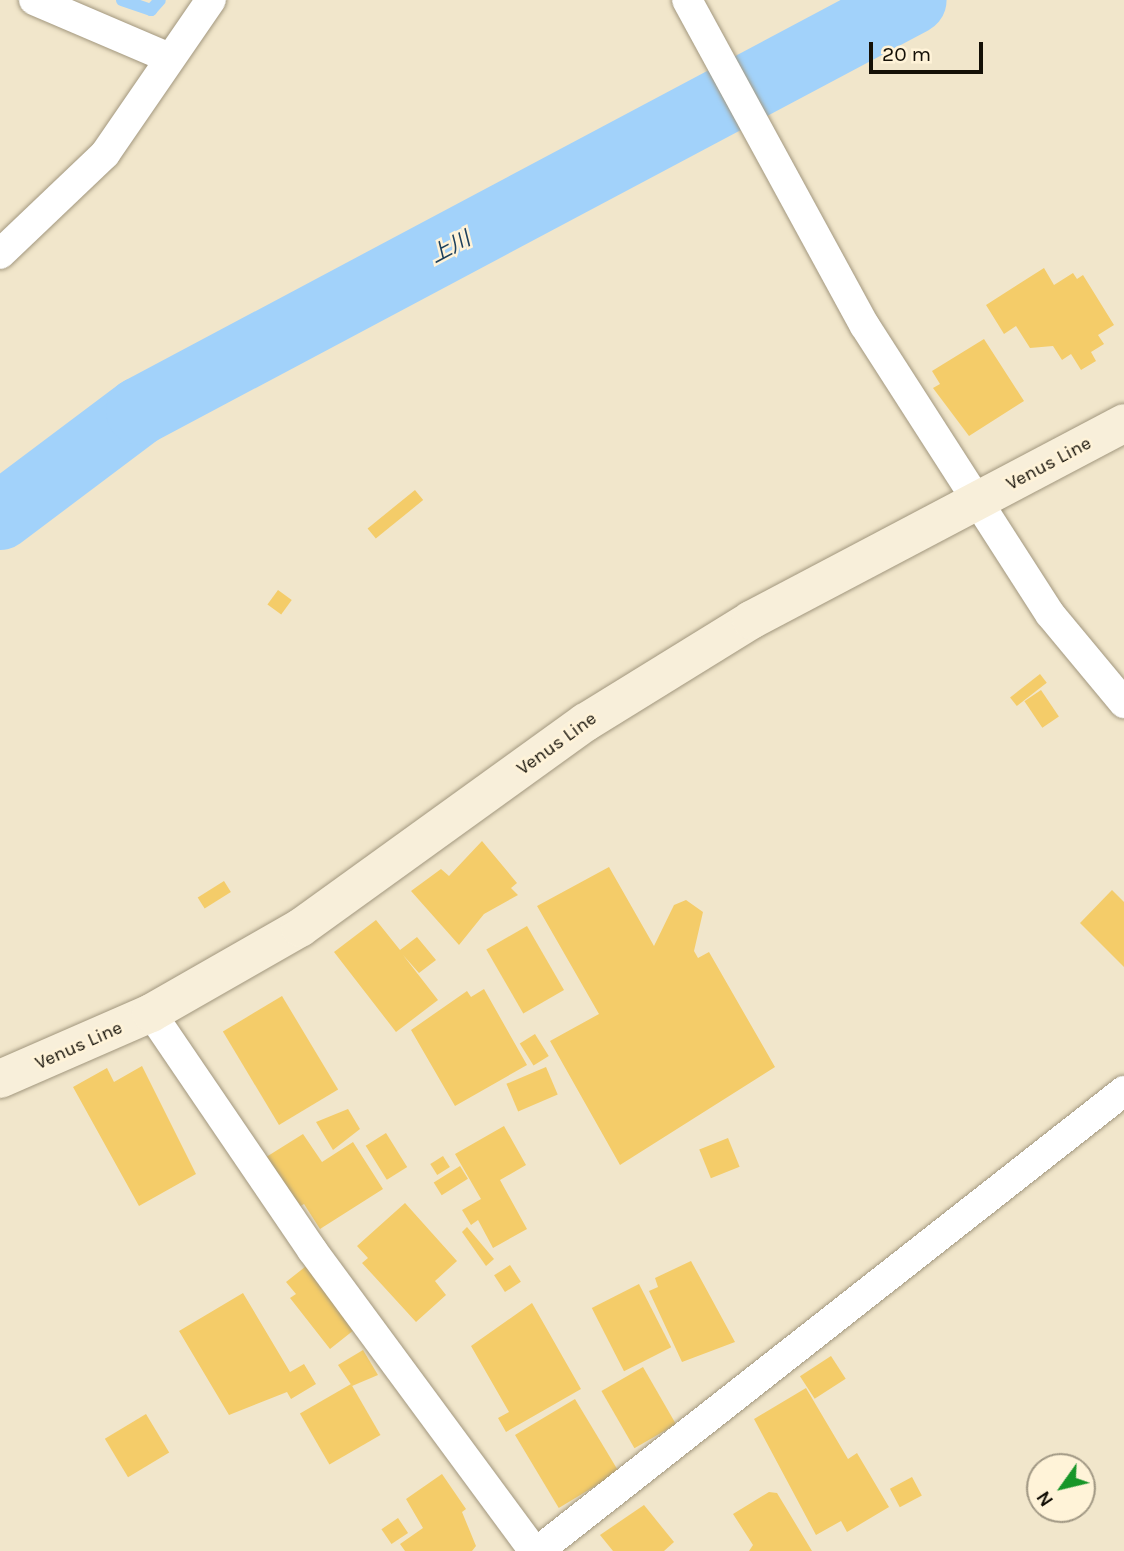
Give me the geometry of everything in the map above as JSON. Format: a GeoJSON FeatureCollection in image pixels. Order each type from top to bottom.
{"type":"FeatureCollection","features":[{"type":"Feature","properties":{"kind":"main road","name":"Venus Line"},"geometry":{"type":"LineString","coordinates":[[0,1079],[151,1013],[300,928],[622,700],[763,613],[1124,423]]}},
{"type":"Feature","properties":{"kind":"street"},"geometry":{"type":"LineString","coordinates":[[34,0],[169,58]]}},
{"type":"Feature","properties":{"kind":"street"},"geometry":{"type":"LineString","coordinates":[[0,254],[105,153],[211,0]]}},
{"type":"Feature","properties":{"kind":"street"},"geometry":{"type":"LineString","coordinates":[[687,0],[845,290],[1049,614],[1124,703]]}},
{"type":"Feature","properties":{"kind":"street"},"geometry":{"type":"LineString","coordinates":[[151,1013],[312,1250],[536,1551],[1124,1091]]}},
{"type":"Feature","properties":{"kind":"building"},"geometry":{"type":"Polygon","coordinates":[[[1044,268],[1054,285],[1073,273],[1077,279],[1083,275],[1114,325],[1098,335],[1104,344],[1091,352],[1096,361],[1081,370],[1071,354],[1062,360],[1053,346],[1030,348],[1016,326],[1004,334],[986,305],[1044,268]]]}},
{"type":"Feature","properties":{"kind":"building"},"geometry":{"type":"Polygon","coordinates":[[[984,339],[1024,401],[969,436],[933,388],[940,384],[932,371],[984,339]]]}},
{"type":"Feature","properties":{"kind":"building"},"geometry":{"type":"Polygon","coordinates":[[[415,490],[423,500],[376,538],[368,528],[415,490]]]}},
{"type":"Feature","properties":{"kind":"building"},"geometry":{"type":"Polygon","coordinates":[[[278,590],[292,600],[281,615],[267,605],[278,590]]]}},
{"type":"Feature","properties":{"kind":"building"},"geometry":{"type":"Polygon","coordinates":[[[1040,674],[1047,683],[1017,706],[1010,697],[1040,674]]]}},
{"type":"Feature","properties":{"kind":"building"},"geometry":{"type":"Polygon","coordinates":[[[1041,690],[1059,717],[1042,728],[1024,701],[1041,690]]]}},
{"type":"Feature","properties":{"kind":"building"},"geometry":{"type":"Polygon","coordinates":[[[482,841],[517,883],[511,888],[518,895],[484,914],[459,945],[411,891],[441,869],[449,876],[482,841]]]}},
{"type":"Feature","properties":{"kind":"building"},"geometry":{"type":"Polygon","coordinates":[[[609,867],[654,946],[674,905],[686,900],[703,912],[694,951],[698,958],[709,952],[775,1067],[620,1165],[550,1041],[599,1014],[537,906],[609,867]]]}},
{"type":"Feature","properties":{"kind":"building"},"geometry":{"type":"Polygon","coordinates":[[[224,881],[231,892],[205,908],[198,897],[224,881]]]}},
{"type":"Feature","properties":{"kind":"building"},"geometry":{"type":"Polygon","coordinates":[[[1112,890],[1124,902],[1124,967],[1080,923],[1112,890]]]}},
{"type":"Feature","properties":{"kind":"building"},"geometry":{"type":"Polygon","coordinates":[[[376,920],[400,950],[417,937],[436,960],[419,973],[403,955],[438,1000],[396,1032],[334,952],[376,920]]]}},
{"type":"Feature","properties":{"kind":"building"},"geometry":{"type":"Polygon","coordinates":[[[527,926],[564,990],[523,1014],[486,950],[527,926]]]}},
{"type":"Feature","properties":{"kind":"building"},"geometry":{"type":"Polygon","coordinates":[[[484,989],[527,1065],[455,1106],[411,1030],[467,991],[471,997],[484,989]]]}},
{"type":"Feature","properties":{"kind":"building"},"geometry":{"type":"Polygon","coordinates":[[[282,996],[338,1089],[279,1125],[223,1032],[282,996]]]}},
{"type":"Feature","properties":{"kind":"building"},"geometry":{"type":"Polygon","coordinates":[[[535,1034],[549,1056],[534,1066],[520,1044],[535,1034]]]}},
{"type":"Feature","properties":{"kind":"building"},"geometry":{"type":"Polygon","coordinates":[[[142,1066],[196,1174],[139,1206],[73,1087],[107,1068],[114,1082],[142,1066]]]}},
{"type":"Feature","properties":{"kind":"building"},"geometry":{"type":"Polygon","coordinates":[[[546,1067],[558,1095],[518,1111],[506,1084],[546,1067]]]}},
{"type":"Feature","properties":{"kind":"building"},"geometry":{"type":"Polygon","coordinates":[[[348,1109],[360,1129],[333,1150],[316,1122],[348,1109]]]}},
{"type":"Feature","properties":{"kind":"building"},"geometry":{"type":"Polygon","coordinates":[[[504,1126],[526,1165],[500,1180],[527,1229],[493,1248],[478,1220],[471,1225],[462,1210],[481,1199],[455,1154],[504,1126]]]}},
{"type":"Feature","properties":{"kind":"building"},"geometry":{"type":"Polygon","coordinates":[[[386,1133],[407,1167],[387,1180],[366,1146],[386,1133]]]}},
{"type":"Feature","properties":{"kind":"building"},"geometry":{"type":"Polygon","coordinates":[[[303,1134],[322,1162],[353,1142],[383,1189],[320,1229],[304,1204],[295,1209],[263,1159],[303,1134]]]}},
{"type":"Feature","properties":{"kind":"building"},"geometry":{"type":"Polygon","coordinates":[[[728,1138],[740,1167],[711,1178],[699,1150],[728,1138]]]}},
{"type":"Feature","properties":{"kind":"building"},"geometry":{"type":"Polygon","coordinates":[[[443,1156],[450,1167],[437,1175],[430,1164],[443,1156]]]}},
{"type":"Feature","properties":{"kind":"building"},"geometry":{"type":"Polygon","coordinates":[[[460,1166],[468,1179],[442,1195],[434,1182],[460,1166]]]}},
{"type":"Feature","properties":{"kind":"building"},"geometry":{"type":"Polygon","coordinates":[[[405,1203],[457,1261],[435,1281],[446,1295],[416,1322],[362,1263],[368,1258],[357,1246],[405,1203]]]}},
{"type":"Feature","properties":{"kind":"building"},"geometry":{"type":"Polygon","coordinates":[[[467,1227],[494,1259],[486,1266],[462,1232],[467,1227]]]}},
{"type":"Feature","properties":{"kind":"building"},"geometry":{"type":"Polygon","coordinates":[[[691,1261],[735,1342],[682,1362],[649,1291],[658,1287],[655,1278],[691,1261]]]}},
{"type":"Feature","properties":{"kind":"building"},"geometry":{"type":"Polygon","coordinates":[[[310,1263],[359,1326],[330,1349],[290,1298],[296,1294],[286,1282],[310,1263]]]}},
{"type":"Feature","properties":{"kind":"building"},"geometry":{"type":"Polygon","coordinates":[[[510,1265],[521,1282],[505,1292],[494,1275],[510,1265]]]}},
{"type":"Feature","properties":{"kind":"building"},"geometry":{"type":"Polygon","coordinates":[[[639,1284],[671,1347],[624,1371],[592,1308],[639,1284]]]}},
{"type":"Feature","properties":{"kind":"building"},"geometry":{"type":"Polygon","coordinates":[[[243,1293],[290,1372],[304,1364],[316,1384],[291,1399],[287,1392],[229,1415],[179,1331],[243,1293]]]}},
{"type":"Feature","properties":{"kind":"building"},"geometry":{"type":"Polygon","coordinates":[[[532,1303],[581,1389],[506,1432],[498,1418],[509,1412],[471,1346],[532,1303]]]}},
{"type":"Feature","properties":{"kind":"building"},"geometry":{"type":"Polygon","coordinates":[[[363,1350],[378,1375],[352,1386],[338,1365],[363,1350]]]}},
{"type":"Feature","properties":{"kind":"building"},"geometry":{"type":"Polygon","coordinates":[[[831,1356],[846,1379],[815,1399],[800,1376],[831,1356]]]}},
{"type":"Feature","properties":{"kind":"building"},"geometry":{"type":"Polygon","coordinates":[[[643,1367],[676,1424],[634,1448],[601,1391],[643,1367]]]}},
{"type":"Feature","properties":{"kind":"building"},"geometry":{"type":"Polygon","coordinates":[[[351,1384],[380,1435],[329,1465],[300,1414],[351,1384]]]}},
{"type":"Feature","properties":{"kind":"building"},"geometry":{"type":"Polygon","coordinates":[[[806,1388],[848,1459],[857,1453],[889,1507],[847,1532],[841,1521],[816,1535],[754,1419],[806,1388]]]}},
{"type":"Feature","properties":{"kind":"building"},"geometry":{"type":"Polygon","coordinates":[[[575,1399],[619,1472],[559,1508],[515,1435],[575,1399]]]}},
{"type":"Feature","properties":{"kind":"building"},"geometry":{"type":"Polygon","coordinates":[[[146,1414],[169,1453],[128,1477],[105,1439],[146,1414]]]}},
{"type":"Feature","properties":{"kind":"building"},"geometry":{"type":"Polygon","coordinates":[[[442,1474],[466,1509],[462,1512],[476,1546],[472,1551],[405,1551],[400,1544],[423,1528],[406,1499],[442,1474]]]}},
{"type":"Feature","properties":{"kind":"building"},"geometry":{"type":"Polygon","coordinates":[[[912,1477],[922,1496],[900,1507],[890,1489],[912,1477]]]}},
{"type":"Feature","properties":{"kind":"building"},"geometry":{"type":"Polygon","coordinates":[[[769,1492],[777,1493],[812,1551],[749,1551],[753,1545],[733,1514],[769,1492]]]}},
{"type":"Feature","properties":{"kind":"building"},"geometry":{"type":"Polygon","coordinates":[[[644,1505],[674,1542],[664,1551],[613,1551],[600,1535],[644,1505]]]}},
{"type":"Feature","properties":{"kind":"building"},"geometry":{"type":"Polygon","coordinates":[[[398,1518],[408,1533],[391,1544],[381,1529],[398,1518]]]}},
{"type":"Feature","properties":{"kind":"waterway"},"geometry":{"type":"LineString","coordinates":[[122,0],[151,10],[160,0]]}},
{"type":"Feature","properties":{"kind":"waterway","name":"上川"},"geometry":{"type":"LineString","coordinates":[[0,516],[140,411],[913,0]]}}]}
